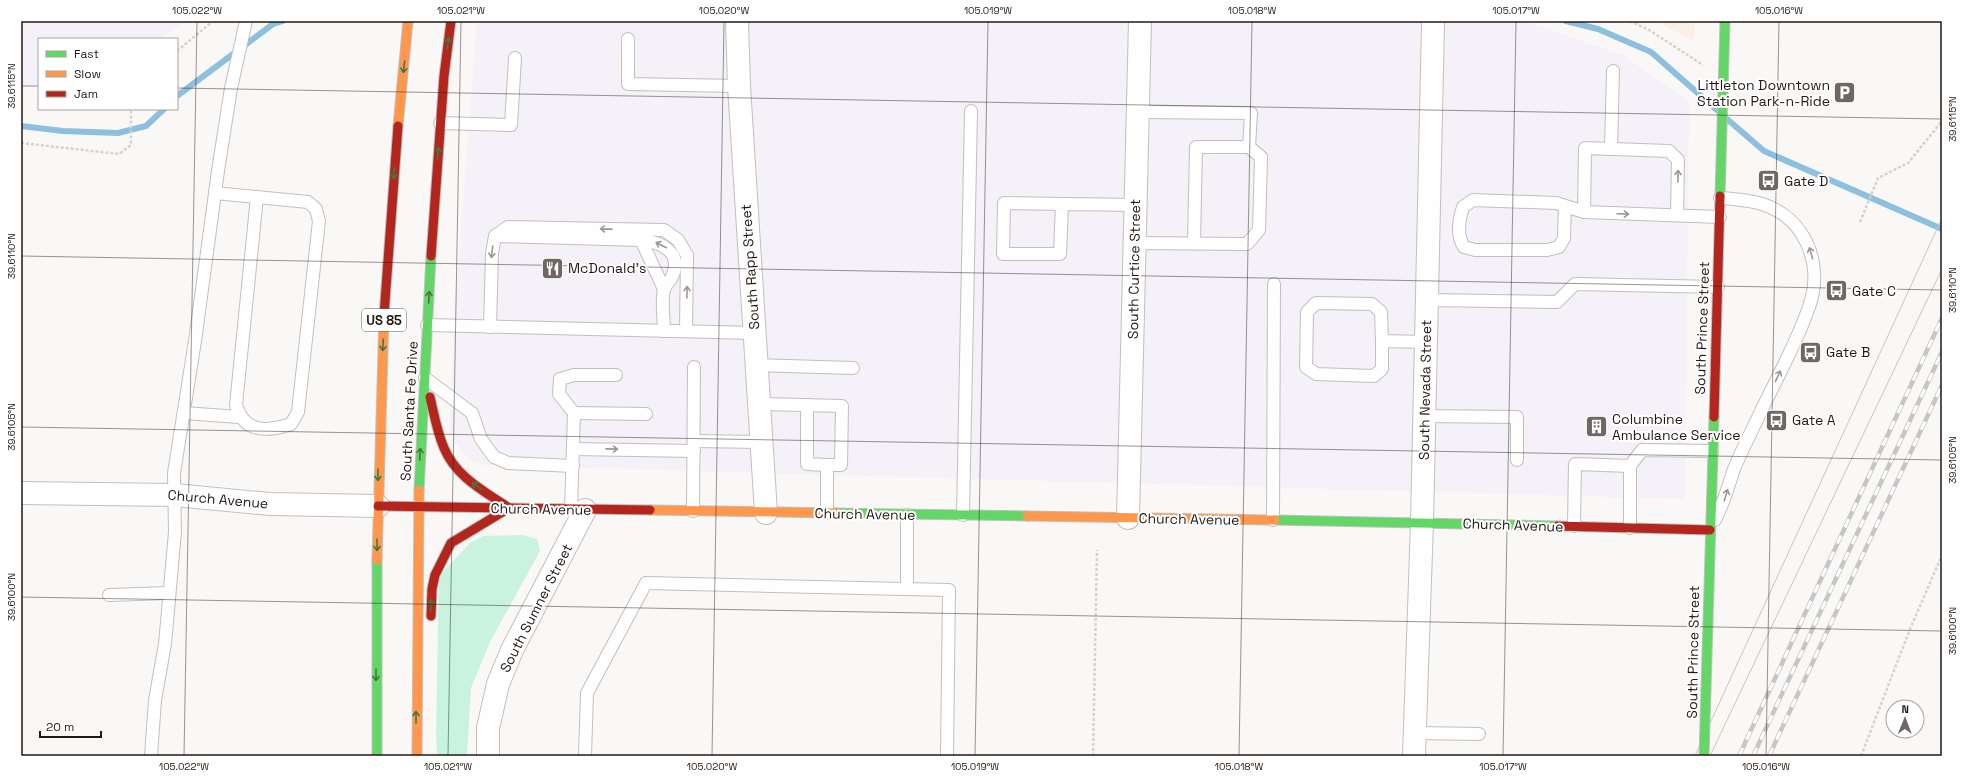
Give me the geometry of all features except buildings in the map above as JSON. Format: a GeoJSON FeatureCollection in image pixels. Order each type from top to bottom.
{"type":"FeatureCollection","features":[{"type":"Feature","properties":{"kind":"main road","name":"South Prince Street"},"geometry":{"type":"LineString","coordinates":[[1704,756],[1720,217],[1724,21]]}},
{"type":"Feature","properties":{"kind":"main road","name":"South Santa Fe Drive"},"geometry":{"type":"LineString","coordinates":[[417,756],[418,507],[427,325],[440,123],[451,23]]}},
{"type":"Feature","properties":{"kind":"main road","name":"South Santa Fe Drive"},"geometry":{"type":"LineString","coordinates":[[377,756],[380,404],[390,230],[408,24]]}},
{"type":"Feature","properties":{"kind":"main road"},"geometry":{"type":"LineString","coordinates":[[425,378],[442,440],[453,464],[473,483],[509,508],[451,542],[435,575],[432,588],[431,626]]}},
{"type":"Feature","properties":{"kind":"main road","name":"Church Avenue"},"geometry":{"type":"LineString","coordinates":[[378,506],[1422,522],[1710,530]]}},
{"type":"Feature","properties":{"kind":"street","name":"South Rapp Street"},"geometry":{"type":"LineString","coordinates":[[737,21],[739,86],[766,513]]}},
{"type":"Feature","properties":{"kind":"street","name":"South Curtice Street"},"geometry":{"type":"LineString","coordinates":[[1128,518],[1140,21]]}},
{"type":"Feature","properties":{"kind":"street","name":"South Nevada Street"},"geometry":{"type":"LineString","coordinates":[[1414,756],[1422,522],[1433,24]]}},
{"type":"Feature","properties":{"kind":"street","name":"Church Avenue"},"geometry":{"type":"LineString","coordinates":[[21,493],[174,495],[270,504],[378,506]]}},
{"type":"Feature","properties":{"kind":"street","name":"South Sumner Street"},"geometry":{"type":"LineString","coordinates":[[488,756],[488,728],[498,684],[512,650],[578,510]]}},
{"type":"Feature","properties":{"kind":"lane"},"geometry":{"type":"LineString","coordinates":[[151,756],[155,700],[165,644],[175,532],[174,473],[231,88],[246,21]]}},
{"type":"Feature","properties":{"kind":"lane"},"geometry":{"type":"LineString","coordinates":[[628,39],[628,84],[739,86]]}},
{"type":"Feature","properties":{"kind":"lane"},"geometry":{"type":"LineString","coordinates":[[440,123],[511,124],[515,58]]}},
{"type":"Feature","properties":{"kind":"lane"},"geometry":{"type":"LineString","coordinates":[[1611,149],[1613,72]]}},
{"type":"Feature","properties":{"kind":"lane"},"geometry":{"type":"LineString","coordinates":[[963,515],[971,111]]}},
{"type":"Feature","properties":{"kind":"lane"},"geometry":{"type":"LineString","coordinates":[[1138,112],[1251,113],[1249,147]]}},
{"type":"Feature","properties":{"kind":"lane"},"geometry":{"type":"LineString","coordinates":[[1135,243],[1247,244],[1259,230],[1261,157],[1249,147],[1196,147],[1194,243]]}},
{"type":"Feature","properties":{"kind":"lane"},"geometry":{"type":"LineString","coordinates":[[1584,212],[1585,148],[1669,151],[1678,160],[1678,216]]}},
{"type":"Feature","properties":{"kind":"lane"},"geometry":{"type":"LineString","coordinates":[[184,413],[239,417],[251,427],[276,429],[291,424],[298,412],[319,221],[316,209],[308,202],[215,193]]}},
{"type":"Feature","properties":{"kind":"lane"},"geometry":{"type":"LineString","coordinates":[[239,417],[236,405],[257,197]]}},
{"type":"Feature","properties":{"kind":"lane"},"geometry":{"type":"LineString","coordinates":[[1710,530],[1724,503],[1734,470],[1810,306],[1814,269],[1812,253],[1806,240],[1800,231],[1787,219],[1763,205],[1720,198]]}},
{"type":"Feature","properties":{"kind":"lane"},"geometry":{"type":"LineString","coordinates":[[1565,206],[1564,238],[1559,247],[1547,250],[1475,250],[1464,247],[1459,240],[1459,220],[1463,207],[1473,200],[1556,203],[1584,212],[1720,217]]}},
{"type":"Feature","properties":{"kind":"lane"},"geometry":{"type":"LineString","coordinates":[[1062,204],[1060,254],[1003,254],[1004,203],[1136,205]]}},
{"type":"Feature","properties":{"kind":"lane"},"geometry":{"type":"LineString","coordinates":[[490,327],[492,253],[495,236],[508,227],[664,230],[678,240],[687,256],[686,331]]}},
{"type":"Feature","properties":{"kind":"lane"},"geometry":{"type":"LineString","coordinates":[[495,236],[642,240],[660,243],[670,250],[675,259],[675,269],[664,290]]}},
{"type":"Feature","properties":{"kind":"lane"},"geometry":{"type":"LineString","coordinates":[[642,240],[664,290],[664,331]]}},
{"type":"Feature","properties":{"kind":"lane"},"geometry":{"type":"LineString","coordinates":[[1274,284],[1274,520]]}},
{"type":"Feature","properties":{"kind":"lane"},"geometry":{"type":"LineString","coordinates":[[1427,300],[1557,302],[1575,284],[1718,287]]}},
{"type":"Feature","properties":{"kind":"lane"},"geometry":{"type":"LineString","coordinates":[[1316,303],[1372,304],[1381,312],[1382,341],[1382,369],[1374,376],[1316,374],[1306,367],[1307,312],[1316,303]]}},
{"type":"Feature","properties":{"kind":"lane"},"geometry":{"type":"LineString","coordinates":[[427,325],[755,333]]}},
{"type":"Feature","properties":{"kind":"lane"},"geometry":{"type":"LineString","coordinates":[[1382,341],[1426,342]]}},
{"type":"Feature","properties":{"kind":"lane"},"geometry":{"type":"LineString","coordinates":[[757,365],[853,368]]}},
{"type":"Feature","properties":{"kind":"lane"},"geometry":{"type":"LineString","coordinates":[[693,511],[694,367]]}},
{"type":"Feature","properties":{"kind":"lane"},"geometry":{"type":"LineString","coordinates":[[578,510],[573,466],[574,413],[559,394],[560,379],[574,375],[616,375]]}},
{"type":"Feature","properties":{"kind":"lane"},"geometry":{"type":"LineString","coordinates":[[425,378],[472,413],[481,439],[494,457],[508,463],[573,466]]}},
{"type":"Feature","properties":{"kind":"lane"},"geometry":{"type":"LineString","coordinates":[[759,404],[807,405],[842,406],[841,465],[807,464],[807,405]]}},
{"type":"Feature","properties":{"kind":"lane"},"geometry":{"type":"LineString","coordinates":[[574,413],[646,414]]}},
{"type":"Feature","properties":{"kind":"lane"},"geometry":{"type":"LineString","coordinates":[[1424,416],[1517,417],[1517,460]]}},
{"type":"Feature","properties":{"kind":"lane"},"geometry":{"type":"LineString","coordinates":[[573,448],[694,446],[761,442]]}},
{"type":"Feature","properties":{"kind":"lane"},"geometry":{"type":"LineString","coordinates":[[1630,528],[1630,466],[1642,450],[1712,451]]}},
{"type":"Feature","properties":{"kind":"lane"},"geometry":{"type":"LineString","coordinates":[[827,464],[827,513]]}},
{"type":"Feature","properties":{"kind":"lane"},"geometry":{"type":"LineString","coordinates":[[1574,526],[1574,464],[1630,466]]}},
{"type":"Feature","properties":{"kind":"lane"},"geometry":{"type":"LineString","coordinates":[[907,515],[907,589]]}},
{"type":"Feature","properties":{"kind":"lane"},"geometry":{"type":"LineString","coordinates":[[585,756],[587,693],[646,583],[949,590],[946,756]]}},
{"type":"Feature","properties":{"kind":"lane"},"geometry":{"type":"LineString","coordinates":[[109,595],[169,593]]}},
{"type":"Feature","properties":{"kind":"lane"},"geometry":{"type":"LineString","coordinates":[[1414,733],[1479,734]]}},
{"type":"Feature","properties":{"kind":"path"},"geometry":{"type":"LineString","coordinates":[[178,50],[213,21]]}},
{"type":"Feature","properties":{"kind":"path"},"geometry":{"type":"LineString","coordinates":[[1630,21],[1649,30],[1702,65]]}},
{"type":"Feature","properties":{"kind":"path"},"geometry":{"type":"LineString","coordinates":[[21,142],[119,154],[131,145],[131,110]]}},
{"type":"Feature","properties":{"kind":"path"},"geometry":{"type":"LineString","coordinates":[[1860,222],[1878,178],[1908,163],[1942,121]]}},
{"type":"Feature","properties":{"kind":"path"},"geometry":{"type":"LineString","coordinates":[[1093,756],[1096,550]]}},
{"type":"Feature","properties":{"kind":"path"},"geometry":{"type":"LineString","coordinates":[[1861,756],[1910,629],[1942,555]]}},
{"type":"Feature","properties":{"kind":"shaded area"},"geometry":{"type":"Polygon","coordinates":[[[21,21],[185,21],[162,38],[38,38],[38,85],[21,87],[21,21]]]}},
{"type":"Feature","properties":{"kind":"shaded area"},"geometry":{"type":"Polygon","coordinates":[[[477,21],[1525,21],[1623,55],[1689,101],[1685,499],[483,465],[469,460],[449,432],[455,306],[477,21]]]}},
{"type":"Feature","properties":{"kind":"shaded area"},"geometry":{"type":"Polygon","coordinates":[[[1655,21],[1695,21],[1694,41],[1655,21]]]}},
{"type":"Feature","properties":{"kind":"green space"},"geometry":{"type":"Polygon","coordinates":[[[523,535],[537,539],[540,551],[490,642],[471,688],[467,756],[437,756],[436,733],[439,576],[470,543],[483,536],[523,535]]]}},
{"type":"Feature","properties":{"kind":"waterway"},"geometry":{"type":"LineString","coordinates":[[178,95],[273,24],[283,21]]}},
{"type":"Feature","properties":{"kind":"waterway"},"geometry":{"type":"LineString","coordinates":[[1566,21],[1598,29],[1651,52],[1717,110]]}},
{"type":"Feature","properties":{"kind":"waterway"},"geometry":{"type":"LineString","coordinates":[[21,126],[63,131],[118,133],[146,126],[163,110]]}},
{"type":"Feature","properties":{"kind":"waterway"},"geometry":{"type":"LineString","coordinates":[[1727,119],[1764,151],[1942,229]]}},
{"type":"Feature","properties":{"kind":"tram line"},"geometry":{"type":"LineString","coordinates":[[1695,756],[1942,218]]}},
{"type":"Feature","properties":{"kind":"tram line"},"geometry":{"type":"LineString","coordinates":[[1710,756],[1942,269]]}},
{"type":"Feature","properties":{"kind":"railway"},"geometry":{"type":"LineString","coordinates":[[1739,756],[1942,318]]}},
{"type":"Feature","properties":{"kind":"railway"},"geometry":{"type":"LineString","coordinates":[[1753,756],[1942,352]]}},
{"type":"Feature","properties":{"kind":"railway"},"geometry":{"type":"LineString","coordinates":[[1769,756],[1942,385]]}},
{"type":"Feature","properties":{"kind":"traffic: fast"},"geometry":{"type":"LineString","coordinates":[[1720,196],[1725,21]]}},
{"type":"Feature","properties":{"kind":"traffic: fast"},"geometry":{"type":"LineString","coordinates":[[419,490],[431,256]]}},
{"type":"Feature","properties":{"kind":"traffic: fast"},"geometry":{"type":"LineString","coordinates":[[1706,689],[1714,417]]}},
{"type":"Feature","properties":{"kind":"traffic: fast"},"geometry":{"type":"LineString","coordinates":[[836,513],[1027,516]]}},
{"type":"Feature","properties":{"kind":"traffic: fast"},"geometry":{"type":"LineString","coordinates":[[1275,520],[1557,526]]}},
{"type":"Feature","properties":{"kind":"traffic: fast"},"geometry":{"type":"LineString","coordinates":[[377,560],[377,756]]}},
{"type":"Feature","properties":{"kind":"traffic: fast"},"geometry":{"type":"LineString","coordinates":[[1704,756],[1706,689]]}},
{"type":"Feature","properties":{"kind":"traffic: slow"},"geometry":{"type":"LineString","coordinates":[[398,126],[408,21]]}},
{"type":"Feature","properties":{"kind":"traffic: slow"},"geometry":{"type":"LineString","coordinates":[[377,560],[384,315]]}},
{"type":"Feature","properties":{"kind":"traffic: slow"},"geometry":{"type":"LineString","coordinates":[[417,756],[419,490]]}},
{"type":"Feature","properties":{"kind":"traffic: slow"},"geometry":{"type":"LineString","coordinates":[[650,510],[836,513]]}},
{"type":"Feature","properties":{"kind":"traffic: slow"},"geometry":{"type":"LineString","coordinates":[[1027,516],[1275,520]]}},
{"type":"Feature","properties":{"kind":"traffic: jam"},"geometry":{"type":"LineString","coordinates":[[431,256],[444,76],[451,21]]}},
{"type":"Feature","properties":{"kind":"traffic: jam"},"geometry":{"type":"LineString","coordinates":[[384,315],[398,126]]}},
{"type":"Feature","properties":{"kind":"traffic: jam"},"geometry":{"type":"LineString","coordinates":[[1714,417],[1720,196]]}},
{"type":"Feature","properties":{"kind":"traffic: jam"},"geometry":{"type":"LineString","coordinates":[[430,397],[439,436],[449,458],[463,475],[509,508],[451,543],[435,575],[432,589],[431,616]]}},
{"type":"Feature","properties":{"kind":"traffic: jam"},"geometry":{"type":"LineString","coordinates":[[378,506],[650,510]]}},
{"type":"Feature","properties":{"kind":"traffic: jam"},"geometry":{"type":"LineString","coordinates":[[1557,526],[1710,530]]}},
{"type":"Feature","properties":{"kind":"place","name":"Littleton Downtown Station Park-n-Ride"},"geometry":{"type":"Point","coordinates":[1845,93]}},
{"type":"Feature","properties":{"kind":"place","name":"Gate D"},"geometry":{"type":"Point","coordinates":[1769,181]}},
{"type":"Feature","properties":{"kind":"place","name":"McDonald's"},"geometry":{"type":"Point","coordinates":[553,268]}},
{"type":"Feature","properties":{"kind":"place","name":"Gate C"},"geometry":{"type":"Point","coordinates":[1837,291]}},
{"type":"Feature","properties":{"kind":"place","name":"Gate B"},"geometry":{"type":"Point","coordinates":[1810,352]}},
{"type":"Feature","properties":{"kind":"place","name":"Gate A"},"geometry":{"type":"Point","coordinates":[1776,420]}},
{"type":"Feature","properties":{"kind":"place","name":"Columbine Ambulance Service"},"geometry":{"type":"Point","coordinates":[1597,427]}}]}
